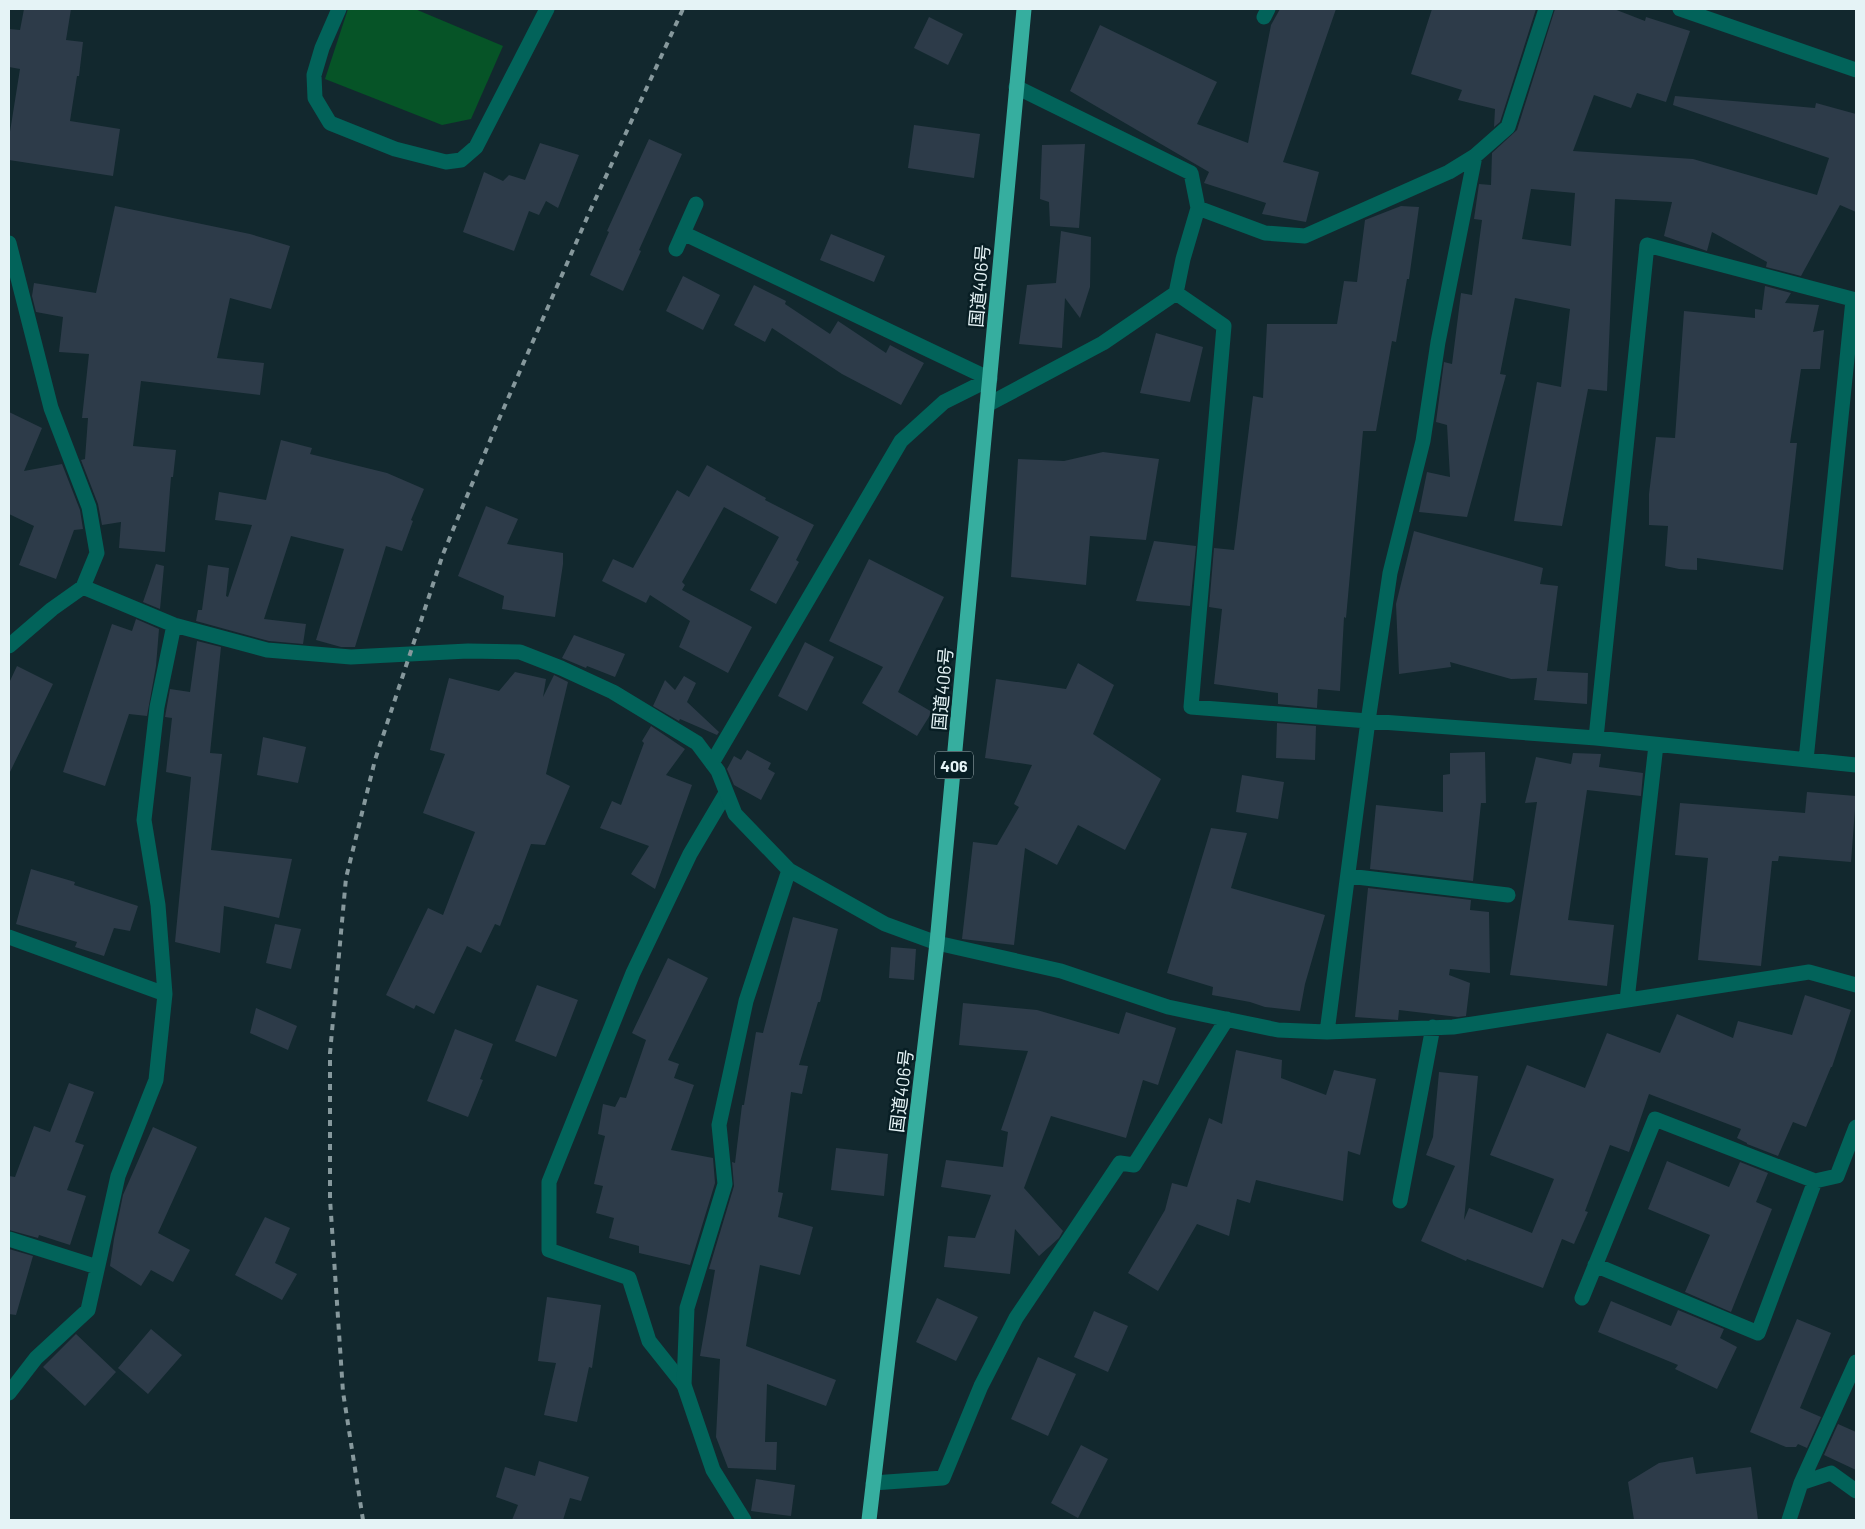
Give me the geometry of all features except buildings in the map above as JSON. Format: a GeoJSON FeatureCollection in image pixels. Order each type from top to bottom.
{"type":"FeatureCollection","features":[{"type":"Feature","properties":{"kind":"highway","name":"国道406号"},"geometry":{"type":"LineString","coordinates":[[869,1520],[937,943],[1024,9]]}},
{"type":"Feature","properties":{"kind":"street"},"geometry":{"type":"LineString","coordinates":[[339,9],[322,48],[314,75],[315,98],[330,123],[395,149],[446,162],[461,160],[476,147],[546,9]]}},
{"type":"Feature","properties":{"kind":"street"},"geometry":{"type":"LineString","coordinates":[[1198,208],[1265,233],[1305,236],[1449,172],[1474,156],[1508,127],[1546,9]]}},
{"type":"Feature","properties":{"kind":"street"},"geometry":{"type":"LineString","coordinates":[[1680,9],[1856,70]]}},
{"type":"Feature","properties":{"kind":"street"},"geometry":{"type":"LineString","coordinates":[[987,405],[1103,343],[1176,293],[1183,259],[1198,208],[1191,174],[1016,88]]}},
{"type":"Feature","properties":{"kind":"street"},"geometry":{"type":"LineString","coordinates":[[1327,1032],[1368,721],[1390,572],[1423,441],[1438,342],[1474,156]]}},
{"type":"Feature","properties":{"kind":"street"},"geometry":{"type":"LineString","coordinates":[[676,249],[696,204]]}},
{"type":"Feature","properties":{"kind":"street"},"geometry":{"type":"LineString","coordinates":[[683,233],[990,380]]}},
{"type":"Feature","properties":{"kind":"street"},"geometry":{"type":"LineString","coordinates":[[9,243],[51,408],[90,507],[97,553],[84,588],[52,609],[9,646]]}},
{"type":"Feature","properties":{"kind":"street"},"geometry":{"type":"LineString","coordinates":[[1596,738],[1647,245],[1855,300],[1806,760]]}},
{"type":"Feature","properties":{"kind":"street"},"geometry":{"type":"LineString","coordinates":[[1176,293],[1224,326],[1190,707],[1596,738],[1856,766]]}},
{"type":"Feature","properties":{"kind":"street"},"geometry":{"type":"LineString","coordinates":[[712,763],[901,441],[944,402],[990,380]]}},
{"type":"Feature","properties":{"kind":"street"},"geometry":{"type":"LineString","coordinates":[[84,588],[174,625],[267,650],[351,658],[468,651],[520,652],[561,668],[613,692],[697,743],[718,772],[735,814],[789,870],[885,924],[937,943],[1061,971],[1168,1007],[1278,1030],[1327,1032],[1453,1027],[1809,972],[1856,985]]}},
{"type":"Feature","properties":{"kind":"street"},"geometry":{"type":"LineString","coordinates":[[9,1393],[36,1358],[88,1310],[118,1176],[156,1080],[165,994],[158,905],[144,820],[157,706],[174,625]]}},
{"type":"Feature","properties":{"kind":"street"},"geometry":{"type":"LineString","coordinates":[[1627,1000],[1656,745]]}},
{"type":"Feature","properties":{"kind":"street"},"geometry":{"type":"LineString","coordinates":[[726,792],[690,854],[633,973],[549,1182],[549,1250],[629,1278],[648,1341],[684,1386],[712,1470],[744,1520]]}},
{"type":"Feature","properties":{"kind":"street"},"geometry":{"type":"LineString","coordinates":[[684,1386],[687,1308],[725,1184],[719,1125],[746,1001],[789,870]]}},
{"type":"Feature","properties":{"kind":"street"},"geometry":{"type":"LineString","coordinates":[[1348,876],[1508,895]]}},
{"type":"Feature","properties":{"kind":"street"},"geometry":{"type":"LineString","coordinates":[[9,937],[165,994]]}},
{"type":"Feature","properties":{"kind":"street"},"geometry":{"type":"LineString","coordinates":[[873,1484],[943,1478],[981,1386],[1016,1318],[1120,1163],[1134,1165],[1227,1019]]}},
{"type":"Feature","properties":{"kind":"street"},"geometry":{"type":"LineString","coordinates":[[1400,1201],[1433,1027]]}},
{"type":"Feature","properties":{"kind":"street"},"geometry":{"type":"LineString","coordinates":[[1582,1298],[1655,1120],[1815,1181],[1837,1176],[1856,1127]]}},
{"type":"Feature","properties":{"kind":"street"},"geometry":{"type":"LineString","coordinates":[[1595,1265],[1758,1333],[1815,1181]]}},
{"type":"Feature","properties":{"kind":"street"},"geometry":{"type":"LineString","coordinates":[[9,1239],[97,1267]]}},
{"type":"Feature","properties":{"kind":"street"},"geometry":{"type":"LineString","coordinates":[[1790,1520],[1801,1483],[1856,1362]]}},
{"type":"Feature","properties":{"kind":"street"},"geometry":{"type":"LineString","coordinates":[[1801,1483],[1831,1473],[1856,1491]]}},
{"type":"Feature","properties":{"kind":"green space"},"geometry":{"type":"Polygon","coordinates":[[[348,9],[415,9],[503,46],[471,119],[442,125],[325,79],[348,9]]]}},
{"type":"Feature","properties":{"kind":"railway"},"geometry":{"type":"LineString","coordinates":[[363,1520],[343,1392],[330,1199],[330,1053],[346,878],[375,760],[443,554],[499,419],[590,211],[683,9]]}}]}
